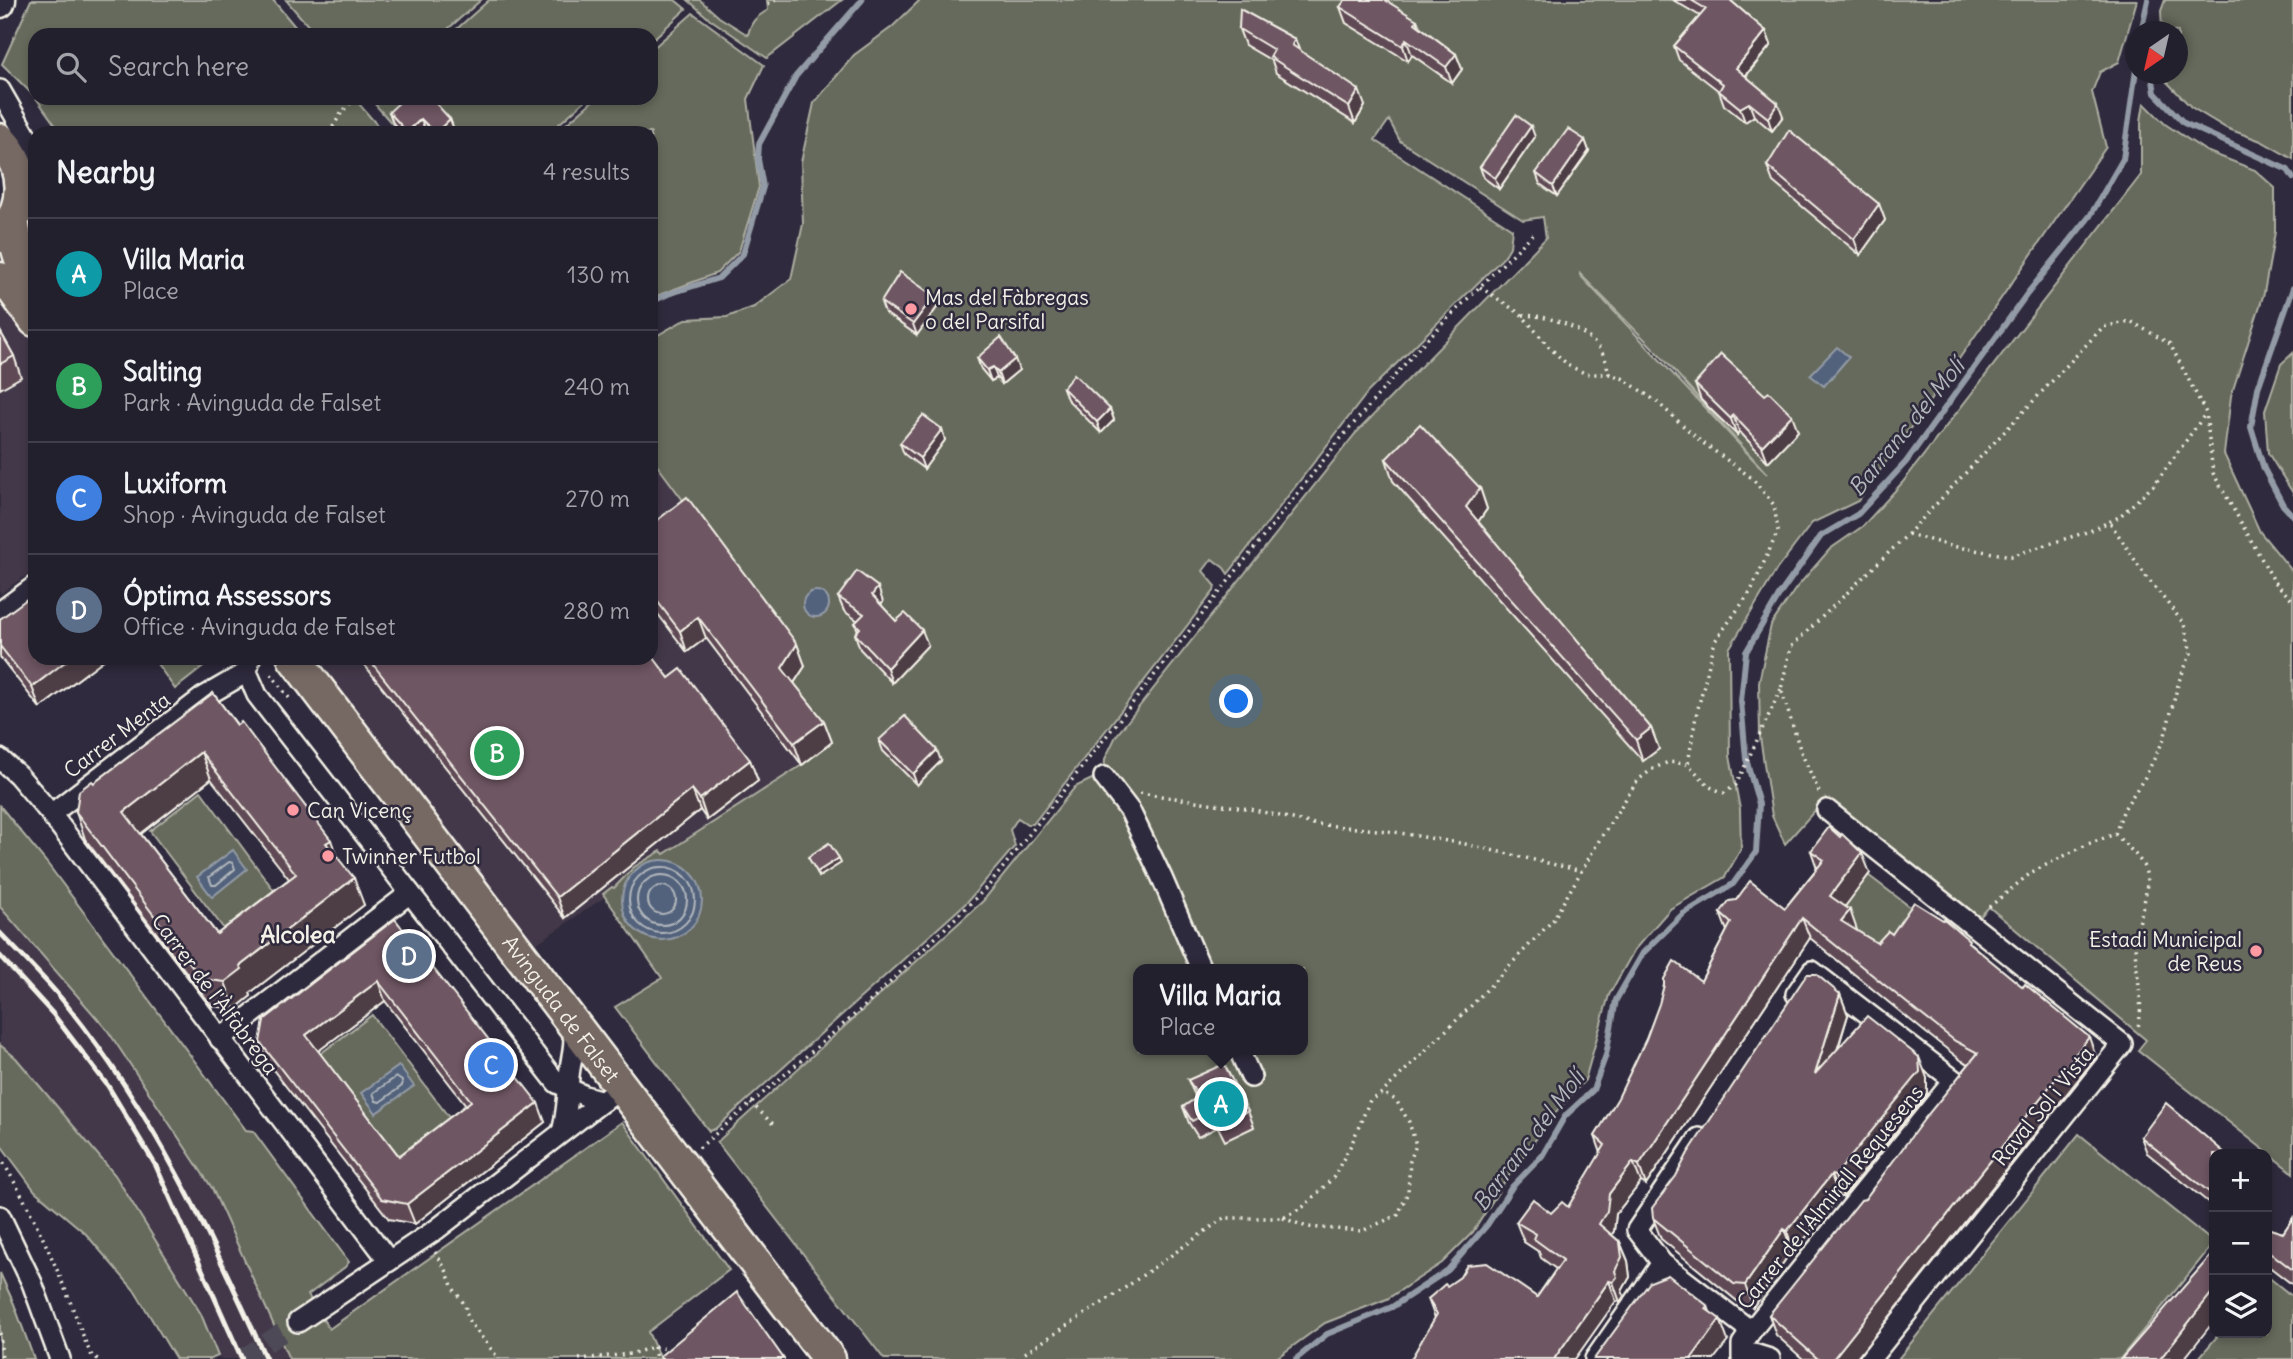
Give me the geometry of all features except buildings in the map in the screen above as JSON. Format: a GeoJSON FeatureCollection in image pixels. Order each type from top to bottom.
{"type":"FeatureCollection","features":[{"type":"Feature","properties":{"kind":"main road"},"geometry":{"type":"LineString","coordinates":[[0,140],[16,163],[21,183],[20,203],[6,229],[17,247],[28,276]]}},
{"type":"Feature","properties":{"kind":"main road"},"geometry":{"type":"LineString","coordinates":[[0,279],[12,288],[28,311]]}},
{"type":"Feature","properties":{"kind":"main road"},"geometry":{"type":"LineString","coordinates":[[0,294],[28,316]]}},
{"type":"Feature","properties":{"kind":"main road","name":"Avinguda de Falset"},"geometry":{"type":"LineString","coordinates":[[299,665],[573,1021],[613,1094],[829,1359]]}},
{"type":"Feature","properties":{"kind":"main road","name":"Avinguda de Falset"},"geometry":{"type":"LineString","coordinates":[[323,665],[852,1359]]}},
{"type":"Feature","properties":{"kind":"street"},"geometry":{"type":"LineString","coordinates":[[0,90],[28,139]]}},
{"type":"Feature","properties":{"kind":"street"},"geometry":{"type":"LineString","coordinates":[[0,612],[28,591]]}},
{"type":"Feature","properties":{"kind":"street","name":"Carrer Menta"},"geometry":{"type":"LineString","coordinates":[[51,814],[248,665]]}},
{"type":"Feature","properties":{"kind":"street","name":"Avinguda de Falset"},"geometry":{"type":"LineString","coordinates":[[248,665],[257,695],[557,1083],[569,1088],[613,1094]]}},
{"type":"Feature","properties":{"kind":"street","name":"Carrer de l'Àlfàbrega"},"geometry":{"type":"LineString","coordinates":[[0,759],[18,775],[51,814],[389,1261]]}},
{"type":"Feature","properties":{"kind":"street"},"geometry":{"type":"LineString","coordinates":[[1109,783],[1130,811],[1199,964]]}},
{"type":"Feature","properties":{"kind":"street","name":"Raval Sol i Vista"},"geometry":{"type":"LineString","coordinates":[[1827,810],[2122,1044],[1870,1359]]}},
{"type":"Feature","properties":{"kind":"street"},"geometry":{"type":"LineString","coordinates":[[220,1039],[410,893]]}},
{"type":"Feature","properties":{"kind":"street","name":"Carrer de l'Almirall Requesens"},"geometry":{"type":"LineString","coordinates":[[1713,1117],[1637,1230],[1662,1263],[1751,1331],[1954,1080],[1812,971],[1789,1004]]}},
{"type":"Feature","properties":{"kind":"street"},"geometry":{"type":"LineString","coordinates":[[562,1132],[567,1115],[576,1045],[573,1021]]}},
{"type":"Feature","properties":{"kind":"street"},"geometry":{"type":"LineString","coordinates":[[1241,1055],[1251,1077]]}},
{"type":"Feature","properties":{"kind":"street"},"geometry":{"type":"LineString","coordinates":[[298,1322],[425,1237],[613,1094]]}},
{"type":"Feature","properties":{"kind":"street"},"geometry":{"type":"LineString","coordinates":[[0,1216],[32,1283],[60,1359]]}},
{"type":"Feature","properties":{"kind":"street"},"geometry":{"type":"LineString","coordinates":[[1595,1359],[1662,1263]]}},
{"type":"Feature","properties":{"kind":"street"},"geometry":{"type":"LineString","coordinates":[[1751,1331],[1742,1344],[1743,1359],[1754,1354],[1770,1359]]}},
{"type":"Feature","properties":{"kind":"path"},"geometry":{"type":"LineString","coordinates":[[768,4],[776,0]]}},
{"type":"Feature","properties":{"kind":"path"},"geometry":{"type":"LineString","coordinates":[[333,126],[348,105]]}},
{"type":"Feature","properties":{"kind":"path"},"geometry":{"type":"LineString","coordinates":[[695,1152],[874,998],[990,884],[1337,443],[1422,344],[1534,233]]}},
{"type":"Feature","properties":{"kind":"path"},"geometry":{"type":"LineString","coordinates":[[1480,287],[1522,315],[1569,366],[1587,374],[1622,377],[1656,401],[1699,440],[1752,478],[1774,505],[1779,531],[1751,591],[1715,641],[1696,716],[1688,764]]}},
{"type":"Feature","properties":{"kind":"path"},"geometry":{"type":"LineString","coordinates":[[1522,315],[1566,324],[1584,335],[1600,349],[1609,374]]}},
{"type":"Feature","properties":{"kind":"path"},"geometry":{"type":"LineString","coordinates":[[1283,1219],[1303,1206],[1333,1178],[1370,1101],[1382,1093],[1470,1007],[1553,920],[1638,780],[1654,768],[1669,762],[1688,764],[1710,787],[1724,793],[1736,785],[1769,717],[1791,647],[1908,534],[2103,327],[2130,321],[2170,344],[2206,413],[2213,473],[2274,581],[2293,601]]}},
{"type":"Feature","properties":{"kind":"path"},"geometry":{"type":"LineString","coordinates":[[1908,534],[1951,546],[2011,556],[2090,531],[2119,517],[2154,485],[2206,413]]}},
{"type":"Feature","properties":{"kind":"path"},"geometry":{"type":"LineString","coordinates":[[2109,522],[2145,575],[2184,624],[2191,653],[2179,681],[2164,739],[2145,777],[2124,809],[2115,835]]}},
{"type":"Feature","properties":{"kind":"path"},"geometry":{"type":"LineString","coordinates":[[1780,689],[1801,752],[1827,810]]}},
{"type":"Feature","properties":{"kind":"path"},"geometry":{"type":"LineString","coordinates":[[1109,783],[1250,808],[1314,824],[1388,831],[1465,844],[1582,871]]}},
{"type":"Feature","properties":{"kind":"path"},"geometry":{"type":"LineString","coordinates":[[1989,907],[2032,872],[2088,844],[2115,835]]}},
{"type":"Feature","properties":{"kind":"path"},"geometry":{"type":"LineString","coordinates":[[2115,835],[2138,858],[2146,873],[2136,940],[2141,1017],[2136,1032]]}},
{"type":"Feature","properties":{"kind":"path"},"geometry":{"type":"LineString","coordinates":[[1025,1353],[1119,1292],[1224,1218],[1283,1219],[1307,1227],[1362,1231],[1398,1215],[1408,1192],[1410,1161],[1416,1145],[1409,1122],[1396,1100],[1382,1093]]}},
{"type":"Feature","properties":{"kind":"path"},"geometry":{"type":"LineString","coordinates":[[751,1103],[774,1125]]}},
{"type":"Feature","properties":{"kind":"path"},"geometry":{"type":"LineString","coordinates":[[0,1157],[28,1204],[55,1261],[87,1346],[92,1356],[98,1359]]}},
{"type":"Feature","properties":{"kind":"path"},"geometry":{"type":"LineString","coordinates":[[425,1237],[446,1270],[453,1288],[465,1304],[468,1320],[499,1359]]}},
{"type":"Feature","properties":{"kind":"path"},"geometry":{"type":"LineString","coordinates":[[0,1333],[2,1359]]}},
{"type":"Feature","properties":{"kind":"path"},"geometry":{"type":"LineString","coordinates":[[654,1347],[656,1359]]}},
{"type":"Feature","properties":{"kind":"path"},"geometry":{"type":"LineString","coordinates":[[579,1359],[630,1353],[654,1347],[671,1349]]}},
{"type":"Feature","properties":{"kind":"shaded area"},"geometry":{"type":"Polygon","coordinates":[[[28,282],[28,574],[0,594],[0,300],[28,282]]]}},
{"type":"Feature","properties":{"kind":"shaded area"},"geometry":{"type":"Polygon","coordinates":[[[658,467],[805,666],[832,742],[802,765],[663,854],[661,851],[634,867],[614,888],[603,894],[605,897],[536,944],[316,665],[658,665],[658,467]]]}},
{"type":"Feature","properties":{"kind":"shaded area"},"geometry":{"type":"Polygon","coordinates":[[[0,907],[108,1031],[212,1188],[289,1359],[219,1359],[201,1314],[115,1175],[16,1058],[0,1045],[0,907]]]}},
{"type":"Feature","properties":{"kind":"green space"},"geometry":{"type":"Polygon","coordinates":[[[31,0],[273,0],[296,28],[28,28],[28,90],[2,64],[31,0]]]}},
{"type":"Feature","properties":{"kind":"green space"},"geometry":{"type":"Polygon","coordinates":[[[286,0],[481,0],[449,28],[310,28],[286,0]]]}},
{"type":"Feature","properties":{"kind":"green space"},"geometry":{"type":"Polygon","coordinates":[[[489,0],[675,0],[686,9],[658,35],[658,28],[458,28],[489,0]]]}},
{"type":"Feature","properties":{"kind":"green space"},"geometry":{"type":"Polygon","coordinates":[[[688,0],[700,0],[719,17],[748,35],[755,20],[768,10],[767,0],[842,0],[767,58],[707,17],[688,0]]]}},
{"type":"Feature","properties":{"kind":"green space"},"geometry":{"type":"Polygon","coordinates":[[[920,0],[2137,0],[2131,21],[2125,21],[2125,41],[2119,62],[2100,72],[2092,92],[2106,147],[1858,501],[1812,523],[1777,569],[1729,649],[1730,756],[1740,809],[1741,849],[1725,877],[1670,909],[1635,949],[1609,995],[1585,1080],[1556,1112],[1505,1181],[1473,1232],[1442,1263],[1387,1299],[1325,1323],[1275,1359],[884,1359],[717,1142],[983,901],[1075,787],[1094,778],[1104,777],[1105,759],[1116,736],[1355,434],[1546,238],[1543,217],[1523,220],[1400,141],[1389,120],[1375,140],[1512,229],[1510,247],[1504,257],[1368,392],[1228,574],[1212,559],[1203,571],[1215,585],[1214,591],[1033,824],[1027,824],[1018,818],[1010,830],[1015,846],[967,902],[715,1129],[709,1131],[615,1007],[662,978],[603,894],[614,888],[634,867],[661,851],[664,854],[802,765],[831,742],[790,689],[805,665],[658,466],[658,335],[686,319],[727,317],[754,307],[791,279],[803,224],[801,162],[814,103],[854,55],[892,27],[920,0]],[[1580,274],[1580,275],[1767,474],[1659,354],[1580,274]]]}},
{"type":"Feature","properties":{"kind":"green space"},"geometry":{"type":"Polygon","coordinates":[[[2165,0],[2293,0],[2293,159],[2261,141],[2226,128],[2191,107],[2169,84],[2188,84],[2188,21],[2162,21],[2161,11],[2165,0]]]}},
{"type":"Feature","properties":{"kind":"green space"},"geometry":{"type":"Polygon","coordinates":[[[693,13],[764,65],[748,99],[759,187],[739,251],[717,273],[658,295],[658,126],[564,126],[588,105],[658,105],[658,44],[693,13]]]}},
{"type":"Feature","properties":{"kind":"green space"},"geometry":{"type":"Polygon","coordinates":[[[2144,103],[2165,124],[2206,151],[2255,170],[2275,188],[2275,232],[2264,293],[2231,396],[2224,454],[2260,532],[2293,572],[2293,1173],[2272,1156],[2272,1149],[2263,1149],[2138,1050],[2146,1040],[1989,907],[1979,918],[1826,798],[1785,844],[1772,816],[1760,737],[1759,682],[1771,625],[1796,588],[1830,549],[1863,526],[1902,483],[2141,175],[2141,121],[2144,103]]]}},
{"type":"Feature","properties":{"kind":"green space"},"geometry":{"type":"Polygon","coordinates":[[[41,105],[360,105],[378,126],[56,126],[41,105]]]}},
{"type":"Feature","properties":{"kind":"green space"},"geometry":{"type":"Polygon","coordinates":[[[376,105],[580,105],[557,126],[394,126],[376,105]]]}},
{"type":"Feature","properties":{"kind":"green space"},"geometry":{"type":"Polygon","coordinates":[[[2293,353],[2293,493],[2268,453],[2265,411],[2281,364],[2293,353]]]}},
{"type":"Feature","properties":{"kind":"green space"},"geometry":{"type":"Polygon","coordinates":[[[158,665],[206,665],[175,689],[158,665]]]}},
{"type":"Feature","properties":{"kind":"green space"},"geometry":{"type":"Polygon","coordinates":[[[201,791],[278,896],[224,929],[150,831],[201,791]]]}},
{"type":"Feature","properties":{"kind":"green space"},"geometry":{"type":"Polygon","coordinates":[[[0,806],[47,863],[246,1130],[253,1131],[349,1262],[308,1295],[329,1329],[622,1122],[729,1270],[648,1332],[660,1359],[289,1359],[212,1188],[108,1031],[0,907],[0,806]]]}},
{"type":"Feature","properties":{"kind":"green space"},"geometry":{"type":"Polygon","coordinates":[[[1868,875],[1922,916],[1899,954],[1856,946],[1829,882],[1850,898],[1868,875]]]}},
{"type":"Feature","properties":{"kind":"green space"},"geometry":{"type":"Polygon","coordinates":[[[372,1015],[451,1120],[408,1156],[397,1154],[320,1054],[372,1015]]]}},
{"type":"Feature","properties":{"kind":"green space"},"geometry":{"type":"Polygon","coordinates":[[[0,1045],[16,1058],[115,1175],[201,1314],[218,1356],[211,1359],[176,1359],[134,1290],[85,1233],[35,1191],[0,1144],[0,1045]]]}},
{"type":"Feature","properties":{"kind":"green space"},"geometry":{"type":"Polygon","coordinates":[[[2079,1134],[2209,1239],[2209,1249],[2120,1359],[1898,1359],[2079,1134]]]}},
{"type":"Feature","properties":{"kind":"green space"},"geometry":{"type":"Polygon","coordinates":[[[0,1273],[14,1304],[34,1359],[0,1359],[0,1273]]]}},
{"type":"Feature","properties":{"kind":"green space"},"geometry":{"type":"Polygon","coordinates":[[[2272,1280],[2293,1297],[2293,1359],[2198,1359],[2216,1338],[2272,1338],[2272,1280]]]}},
{"type":"Feature","properties":{"kind":"water"},"geometry":{"type":"Polygon","coordinates":[[[1837,347],[1849,357],[1824,386],[1810,375],[1837,347]]]}},
{"type":"Feature","properties":{"kind":"water"},"geometry":{"type":"Polygon","coordinates":[[[816,591],[825,595],[829,604],[825,613],[816,617],[807,613],[803,604],[807,595],[816,591]]]}},
{"type":"Feature","properties":{"kind":"water"},"geometry":{"type":"Polygon","coordinates":[[[233,850],[247,869],[212,897],[197,877],[233,850]]]}},
{"type":"Feature","properties":{"kind":"water"},"geometry":{"type":"Polygon","coordinates":[[[654,860],[670,860],[691,871],[702,892],[702,908],[691,929],[670,940],[654,940],[640,934],[628,922],[622,908],[622,892],[628,878],[640,866],[654,860]]]}},
{"type":"Feature","properties":{"kind":"water"},"geometry":{"type":"Polygon","coordinates":[[[399,1066],[414,1086],[376,1113],[361,1093],[399,1066]]]}},
{"type":"Feature","properties":{"kind":"waterway"},"geometry":{"type":"LineString","coordinates":[[658,299],[719,278],[743,254],[763,187],[758,159],[759,144],[796,76],[862,0]]}},
{"type":"Feature","properties":{"kind":"waterway","name":"Barranc del Molí"},"geometry":{"type":"LineString","coordinates":[[2143,21],[2148,0]]}},
{"type":"Feature","properties":{"kind":"waterway","name":"Barranc del Molí"},"geometry":{"type":"LineString","coordinates":[[1296,1359],[1327,1334],[1392,1307],[1448,1270],[1487,1225],[1512,1187],[1542,1156],[1565,1116],[1593,1090],[1606,1055],[1616,1000],[1643,953],[1683,914],[1733,884],[1756,852],[1759,804],[1746,759],[1741,701],[1746,652],[1780,594],[1821,536],[1858,514],[1906,462],[2027,294],[2090,216],[2123,159],[2134,84]]}},
{"type":"Feature","properties":{"kind":"waterway"},"geometry":{"type":"LineString","coordinates":[[2154,84],[2155,93],[2184,123],[2288,170],[2293,178]]}},
{"type":"Feature","properties":{"kind":"waterway"},"geometry":{"type":"LineString","coordinates":[[2293,288],[2258,388],[2251,427],[2264,469],[2283,505],[2293,516]]}},
{"type":"Feature","properties":{"kind":"tunnel"},"geometry":{"type":"LineString","coordinates":[[242,1359],[298,1322]]}},
{"type":"Feature","properties":{"kind":"railway"},"geometry":{"type":"LineString","coordinates":[[0,933],[65,1003],[125,1086],[201,1220],[266,1359]]}},
{"type":"Feature","properties":{"kind":"railway"},"geometry":{"type":"LineString","coordinates":[[0,956],[53,1014],[108,1086],[156,1166],[242,1359]]}},
{"type":"Feature","properties":{"kind":"place","name":"Mas del Fàbregas o del Parsifal"},"geometry":{"type":"Point","coordinates":[911,309]}},
{"type":"Feature","properties":{"kind":"place","name":"Salting"},"geometry":{"type":"Point","coordinates":[497,753]}},
{"type":"Feature","properties":{"kind":"place","name":"Can Vicenç"},"geometry":{"type":"Point","coordinates":[293,810]}},
{"type":"Feature","properties":{"kind":"place","name":"Twinner Futbol"},"geometry":{"type":"Point","coordinates":[328,856]}},
{"type":"Feature","properties":{"kind":"place","name":"Estadi Municipal de Reus"},"geometry":{"type":"Point","coordinates":[2256,951]}},
{"type":"Feature","properties":{"kind":"place","name":"Óptima Assessors"},"geometry":{"type":"Point","coordinates":[409,956]}},
{"type":"Feature","properties":{"kind":"place","name":"Luxiform"},"geometry":{"type":"Point","coordinates":[491,1065]}},
{"type":"Feature","properties":{"kind":"place","name":"Villa Maria"},"geometry":{"type":"Point","coordinates":[1221,1104]}},
{"type":"Feature","properties":{"kind":"district","name":"Alcolea"},"geometry":{"type":"Point","coordinates":[298,934]}}]}
